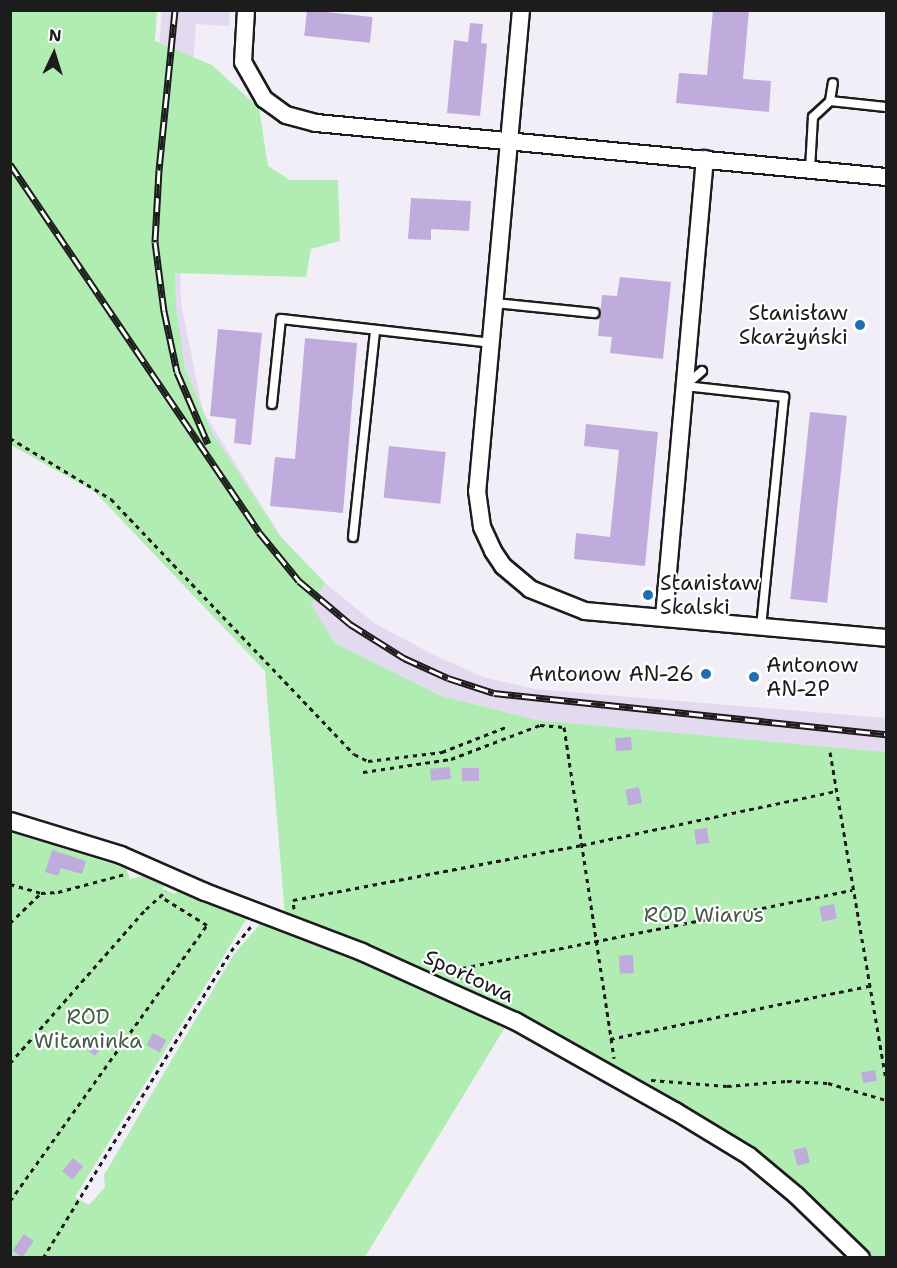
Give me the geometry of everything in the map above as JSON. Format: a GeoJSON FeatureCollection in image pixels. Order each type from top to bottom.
{"type":"FeatureCollection","features":[{"type":"Feature","properties":{"kind":"street"},"geometry":{"type":"LineString","coordinates":[[246,10],[243,62],[264,99],[286,115],[316,123],[886,177]]}},
{"type":"Feature","properties":{"kind":"street"},"geometry":{"type":"LineString","coordinates":[[521,10],[477,491],[482,527],[493,551],[503,566],[530,589],[585,610],[886,638]]}},
{"type":"Feature","properties":{"kind":"street"},"geometry":{"type":"LineString","coordinates":[[664,617],[705,159]]}},
{"type":"Feature","properties":{"kind":"street","name":"Sportowa"},"geometry":{"type":"LineString","coordinates":[[10,821],[121,855],[205,892],[362,952],[505,1017],[675,1111],[748,1156],[797,1196],[861,1257]]}},
{"type":"Feature","properties":{"kind":"lane"},"geometry":{"type":"LineString","coordinates":[[810,169],[813,117],[831,101],[833,83]]}},
{"type":"Feature","properties":{"kind":"lane"},"geometry":{"type":"LineString","coordinates":[[831,101],[886,106]]}},
{"type":"Feature","properties":{"kind":"lane"},"geometry":{"type":"LineString","coordinates":[[494,303],[595,313]]}},
{"type":"Feature","properties":{"kind":"lane"},"geometry":{"type":"LineString","coordinates":[[272,404],[281,319],[491,343]]}},
{"type":"Feature","properties":{"kind":"lane"},"geometry":{"type":"LineString","coordinates":[[353,537],[375,330]]}},
{"type":"Feature","properties":{"kind":"lane"},"geometry":{"type":"LineString","coordinates":[[685,386],[702,371]]}},
{"type":"Feature","properties":{"kind":"lane"},"geometry":{"type":"LineString","coordinates":[[685,386],[784,397],[761,626]]}},
{"type":"Feature","properties":{"kind":"path"},"geometry":{"type":"LineString","coordinates":[[10,438],[111,499],[354,754],[368,761],[442,752],[506,727]]}},
{"type":"Feature","properties":{"kind":"path"},"geometry":{"type":"LineString","coordinates":[[363,772],[451,759],[540,725],[564,727],[610,1039],[616,1066]]}},
{"type":"Feature","properties":{"kind":"path"},"geometry":{"type":"LineString","coordinates":[[830,752],[886,1079]]}},
{"type":"Feature","properties":{"kind":"path"},"geometry":{"type":"LineString","coordinates":[[294,910],[293,900],[582,845],[835,791]]}},
{"type":"Feature","properties":{"kind":"path"},"geometry":{"type":"LineString","coordinates":[[10,884],[41,893],[58,892],[128,873]]}},
{"type":"Feature","properties":{"kind":"path"},"geometry":{"type":"LineString","coordinates":[[459,984],[462,968],[852,890]]}},
{"type":"Feature","properties":{"kind":"path"},"geometry":{"type":"LineString","coordinates":[[10,1063],[166,891]]}},
{"type":"Feature","properties":{"kind":"path"},"geometry":{"type":"LineString","coordinates":[[10,923],[41,893]]}},
{"type":"Feature","properties":{"kind":"path"},"geometry":{"type":"LineString","coordinates":[[10,1201],[207,925],[160,896]]}},
{"type":"Feature","properties":{"kind":"path"},"geometry":{"type":"LineString","coordinates":[[43,1257],[231,951],[261,914]]}},
{"type":"Feature","properties":{"kind":"path"},"geometry":{"type":"LineString","coordinates":[[610,1039],[869,986]]}},
{"type":"Feature","properties":{"kind":"path"},"geometry":{"type":"LineString","coordinates":[[648,1079],[727,1086],[787,1081],[828,1083],[886,1100]]}},
{"type":"Feature","properties":{"kind":"shaded area"},"geometry":{"type":"Polygon","coordinates":[[[162,11],[230,11],[229,26],[196,24],[180,247],[181,304],[203,411],[281,537],[325,583],[374,623],[434,655],[483,677],[535,689],[886,718],[886,752],[537,720],[442,696],[335,643],[285,598],[10,139],[150,144],[162,11]]]}},
{"type":"Feature","properties":{"kind":"green space","name":"ROD Wiarus"},"geometry":{"type":"Polygon","coordinates":[[[11,11],[157,11],[155,41],[212,65],[259,108],[268,166],[290,180],[338,180],[340,241],[311,249],[306,277],[175,273],[176,308],[185,368],[212,433],[281,537],[325,583],[311,605],[335,643],[442,696],[537,720],[886,752],[886,1257],[870,1257],[788,1180],[633,1081],[462,985],[440,979],[285,917],[265,671],[95,492],[11,445],[11,11]]]}},
{"type":"Feature","properties":{"kind":"green space","name":"ROD Witaminka"},"geometry":{"type":"Polygon","coordinates":[[[10,832],[126,868],[130,879],[143,876],[165,886],[162,889],[175,894],[179,890],[247,918],[75,1197],[89,1205],[105,1187],[104,1175],[234,954],[261,923],[311,938],[507,1024],[365,1257],[11,1257],[10,832]]]}},
{"type":"Feature","properties":{"kind":"building"},"geometry":{"type":"Polygon","coordinates":[[[307,10],[373,17],[370,43],[304,36],[307,10]]]}},
{"type":"Feature","properties":{"kind":"building"},"geometry":{"type":"Polygon","coordinates":[[[713,10],[749,10],[743,79],[771,81],[769,112],[676,103],[679,73],[707,75],[713,10]]]}},
{"type":"Feature","properties":{"kind":"building"},"geometry":{"type":"Polygon","coordinates":[[[470,23],[483,24],[481,43],[487,44],[480,116],[447,113],[454,40],[468,42],[470,23]]]}},
{"type":"Feature","properties":{"kind":"building"},"geometry":{"type":"Polygon","coordinates":[[[411,198],[471,201],[469,231],[431,229],[431,240],[408,239],[411,198]]]}},
{"type":"Feature","properties":{"kind":"building"},"geometry":{"type":"Polygon","coordinates":[[[620,277],[671,282],[663,359],[610,353],[612,337],[598,336],[602,295],[617,296],[620,277]]]}},
{"type":"Feature","properties":{"kind":"building"},"geometry":{"type":"Polygon","coordinates":[[[218,329],[262,333],[251,445],[234,443],[236,419],[210,416],[218,329]]]}},
{"type":"Feature","properties":{"kind":"building"},"geometry":{"type":"Polygon","coordinates":[[[305,338],[357,343],[343,513],[270,506],[275,457],[295,459],[305,338]]]}},
{"type":"Feature","properties":{"kind":"building"},"geometry":{"type":"Polygon","coordinates":[[[810,412],[847,416],[827,603],[790,599],[810,412]]]}},
{"type":"Feature","properties":{"kind":"building"},"geometry":{"type":"Polygon","coordinates":[[[586,424],[658,432],[645,566],[574,559],[576,533],[610,537],[619,450],[584,446],[586,424]]]}},
{"type":"Feature","properties":{"kind":"building"},"geometry":{"type":"Polygon","coordinates":[[[389,446],[446,452],[440,504],[384,498],[389,446]]]}},
{"type":"Feature","properties":{"kind":"building"},"geometry":{"type":"Polygon","coordinates":[[[631,737],[632,750],[616,751],[615,738],[631,737]]]}},
{"type":"Feature","properties":{"kind":"building"},"geometry":{"type":"Polygon","coordinates":[[[450,767],[451,779],[431,781],[430,769],[450,767]]]}},
{"type":"Feature","properties":{"kind":"building"},"geometry":{"type":"Polygon","coordinates":[[[462,768],[479,768],[479,781],[462,781],[462,768]]]}},
{"type":"Feature","properties":{"kind":"building"},"geometry":{"type":"Polygon","coordinates":[[[639,787],[642,803],[628,805],[625,790],[639,787]]]}},
{"type":"Feature","properties":{"kind":"building"},"geometry":{"type":"Polygon","coordinates":[[[707,828],[709,843],[696,845],[694,830],[707,828]]]}},
{"type":"Feature","properties":{"kind":"building"},"geometry":{"type":"Polygon","coordinates":[[[52,850],[86,861],[82,874],[61,868],[58,876],[45,872],[52,850]]]}},
{"type":"Feature","properties":{"kind":"building"},"geometry":{"type":"Polygon","coordinates":[[[834,904],[837,919],[822,922],[819,907],[834,904]]]}},
{"type":"Feature","properties":{"kind":"building"},"geometry":{"type":"Polygon","coordinates":[[[633,955],[634,973],[620,974],[619,956],[633,955]]]}},
{"type":"Feature","properties":{"kind":"building"},"geometry":{"type":"Polygon","coordinates":[[[153,1033],[166,1040],[160,1052],[146,1045],[153,1033]]]}},
{"type":"Feature","properties":{"kind":"building"},"geometry":{"type":"Polygon","coordinates":[[[91,1035],[104,1045],[95,1056],[82,1046],[91,1035]]]}},
{"type":"Feature","properties":{"kind":"building"},"geometry":{"type":"Polygon","coordinates":[[[875,1070],[877,1081],[863,1083],[861,1072],[875,1070]]]}},
{"type":"Feature","properties":{"kind":"building"},"geometry":{"type":"Polygon","coordinates":[[[806,1147],[810,1163],[797,1166],[793,1150],[806,1147]]]}},
{"type":"Feature","properties":{"kind":"building"},"geometry":{"type":"Polygon","coordinates":[[[73,1158],[83,1166],[72,1179],[62,1171],[73,1158]]]}},
{"type":"Feature","properties":{"kind":"building"},"geometry":{"type":"Polygon","coordinates":[[[24,1234],[34,1241],[22,1257],[13,1250],[24,1234]]]}},
{"type":"Feature","properties":{"kind":"railway"},"geometry":{"type":"LineString","coordinates":[[175,10],[159,170],[155,242],[164,311],[177,372],[208,444]]}},
{"type":"Feature","properties":{"kind":"railway"},"geometry":{"type":"LineString","coordinates":[[10,164],[259,532],[299,581],[350,624],[404,658],[448,678],[494,693],[886,734]]}},
{"type":"Feature","properties":{"kind":"place","name":"Stanisław Skarżyński"},"geometry":{"type":"Point","coordinates":[860,325]}},
{"type":"Feature","properties":{"kind":"place","name":"Stanisław Skalski"},"geometry":{"type":"Point","coordinates":[648,595]}},
{"type":"Feature","properties":{"kind":"place","name":"Antonow AN-26"},"geometry":{"type":"Point","coordinates":[706,674]}},
{"type":"Feature","properties":{"kind":"place","name":"Antonow AN-2P"},"geometry":{"type":"Point","coordinates":[754,677]}}]}
